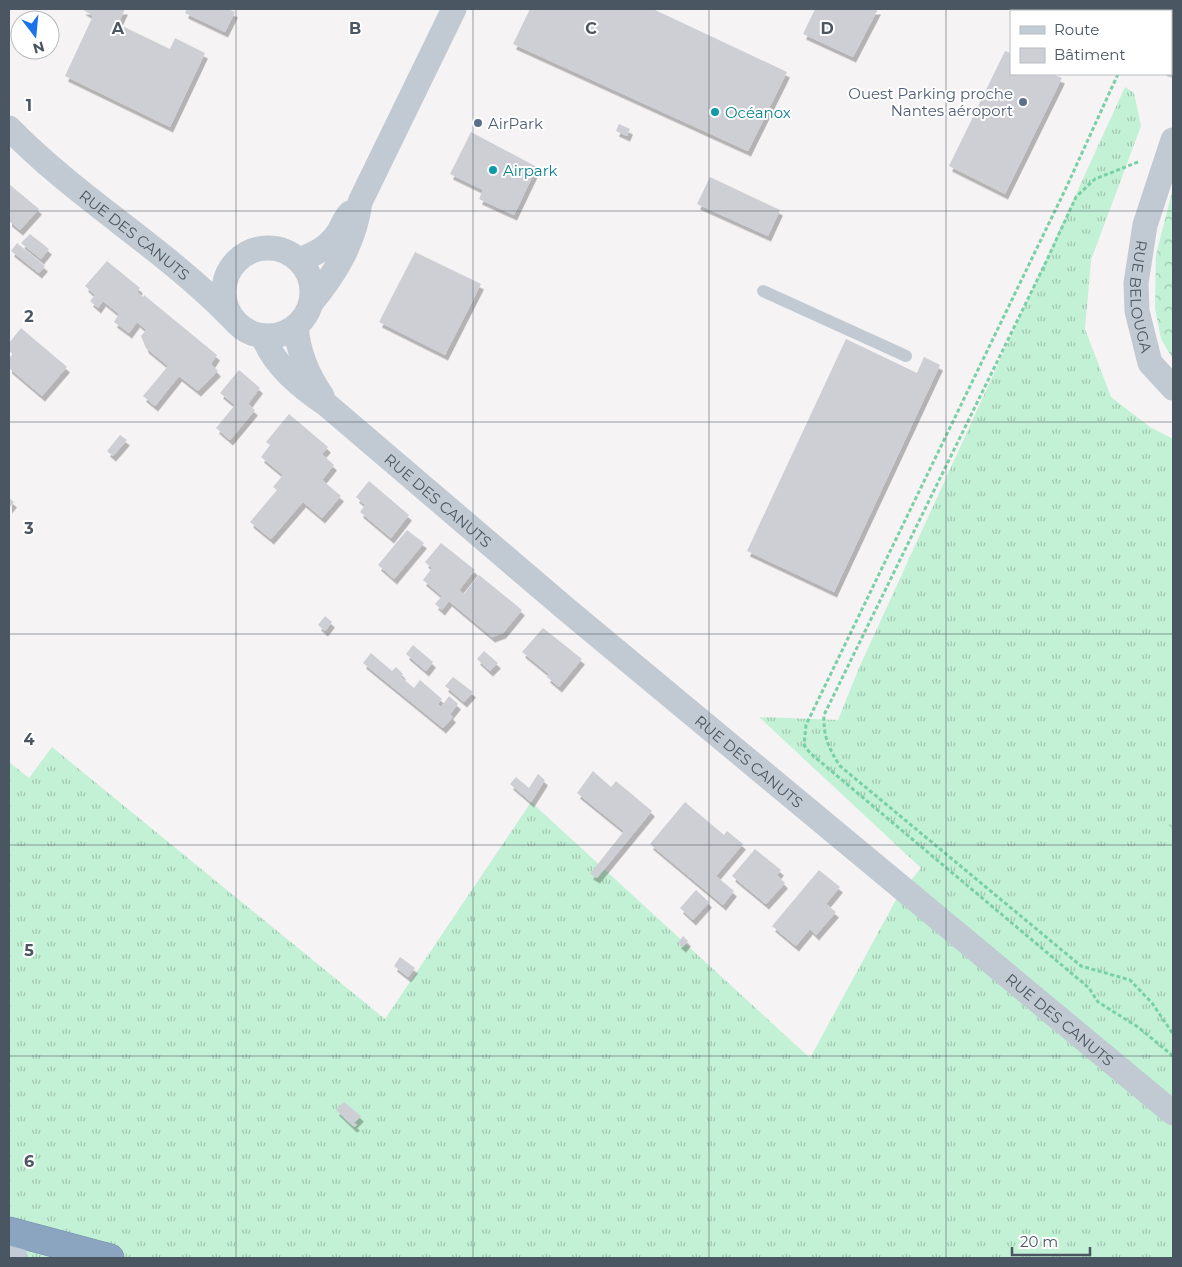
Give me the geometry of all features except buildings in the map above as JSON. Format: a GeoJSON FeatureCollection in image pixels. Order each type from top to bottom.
{"type":"FeatureCollection","features":[{"type":"Feature","properties":{"kind":"highway"},"geometry":{"type":"LineString","coordinates":[[9,1231],[110,1258]]}},
{"type":"Feature","properties":{"kind":"street"},"geometry":{"type":"LineString","coordinates":[[299,260],[318,253],[327,246],[337,234],[346,217],[360,202],[454,9]]}},
{"type":"Feature","properties":{"kind":"street","name":"RUE DES CANUTS"},"geometry":{"type":"LineString","coordinates":[[9,128],[34,154],[184,273],[232,318]]}},
{"type":"Feature","properties":{"kind":"street","name":"RUE DES CANUTS"},"geometry":{"type":"LineString","coordinates":[[9,143],[34,154]]}},
{"type":"Feature","properties":{"kind":"street","name":"RUE BELOUGA"},"geometry":{"type":"LineString","coordinates":[[1172,144],[1145,225],[1136,283],[1137,311],[1150,363],[1173,388]]}},
{"type":"Feature","properties":{"kind":"street"},"geometry":{"type":"LineString","coordinates":[[311,303],[311,280],[299,260],[290,253],[266,247],[243,254],[234,262],[224,284],[224,301],[232,318],[246,330],[263,336],[275,336],[296,326],[303,320],[311,303],[331,280],[358,222],[360,202]]}},
{"type":"Feature","properties":{"kind":"street","name":"RUE DES CANUTS"},"geometry":{"type":"LineString","coordinates":[[296,326],[297,338],[311,380],[327,405]]}},
{"type":"Feature","properties":{"kind":"street","name":"RUE DES CANUTS"},"geometry":{"type":"LineString","coordinates":[[263,336],[268,349],[301,387],[327,405],[573,615],[1173,1113]]}},
{"type":"Feature","properties":{"kind":"street"},"geometry":{"type":"LineString","coordinates":[[9,1249],[14,1258]]}},
{"type":"Feature","properties":{"kind":"lane"},"geometry":{"type":"LineString","coordinates":[[763,291],[906,356]]}},
{"type":"Feature","properties":{"kind":"path"},"geometry":{"type":"LineString","coordinates":[[1118,75],[1066,188],[806,725],[804,745],[810,753],[1090,988],[1098,1002],[1138,1027],[1173,1056]]}},
{"type":"Feature","properties":{"kind":"path"},"geometry":{"type":"LineString","coordinates":[[1172,144],[1095,179],[1076,197],[824,715],[823,728],[827,746],[840,766],[1081,966],[1130,980],[1152,1003],[1173,1034]]}},
{"type":"Feature","properties":{"kind":"green space"},"geometry":{"type":"Polygon","coordinates":[[[1125,87],[1134,93],[1141,126],[1091,260],[1085,329],[1111,397],[1150,427],[1173,439],[1173,1258],[9,1258],[9,762],[29,778],[52,747],[385,1019],[531,802],[810,1058],[898,896],[921,868],[759,717],[838,720],[859,668],[1125,87]]]}},
{"type":"Feature","properties":{"kind":"green space"},"geometry":{"type":"Polygon","coordinates":[[[1173,188],[1173,359],[1161,339],[1155,308],[1156,255],[1173,188]]]}},
{"type":"Feature","properties":{"kind":"green space"},"geometry":{"type":"Polygon","coordinates":[[[1168,817],[1173,817],[1173,855],[1168,817]]]}},
{"type":"Feature","properties":{"kind":"place","name":"Ouest Parking proche Nantes aéroport"},"geometry":{"type":"Point","coordinates":[1023,102]}},
{"type":"Feature","properties":{"kind":"place","name":"Océanox"},"geometry":{"type":"Point","coordinates":[715,112]}},
{"type":"Feature","properties":{"kind":"place","name":"AirPark"},"geometry":{"type":"Point","coordinates":[478,123]}},
{"type":"Feature","properties":{"kind":"place","name":"Airpark"},"geometry":{"type":"Point","coordinates":[493,170]}}]}
